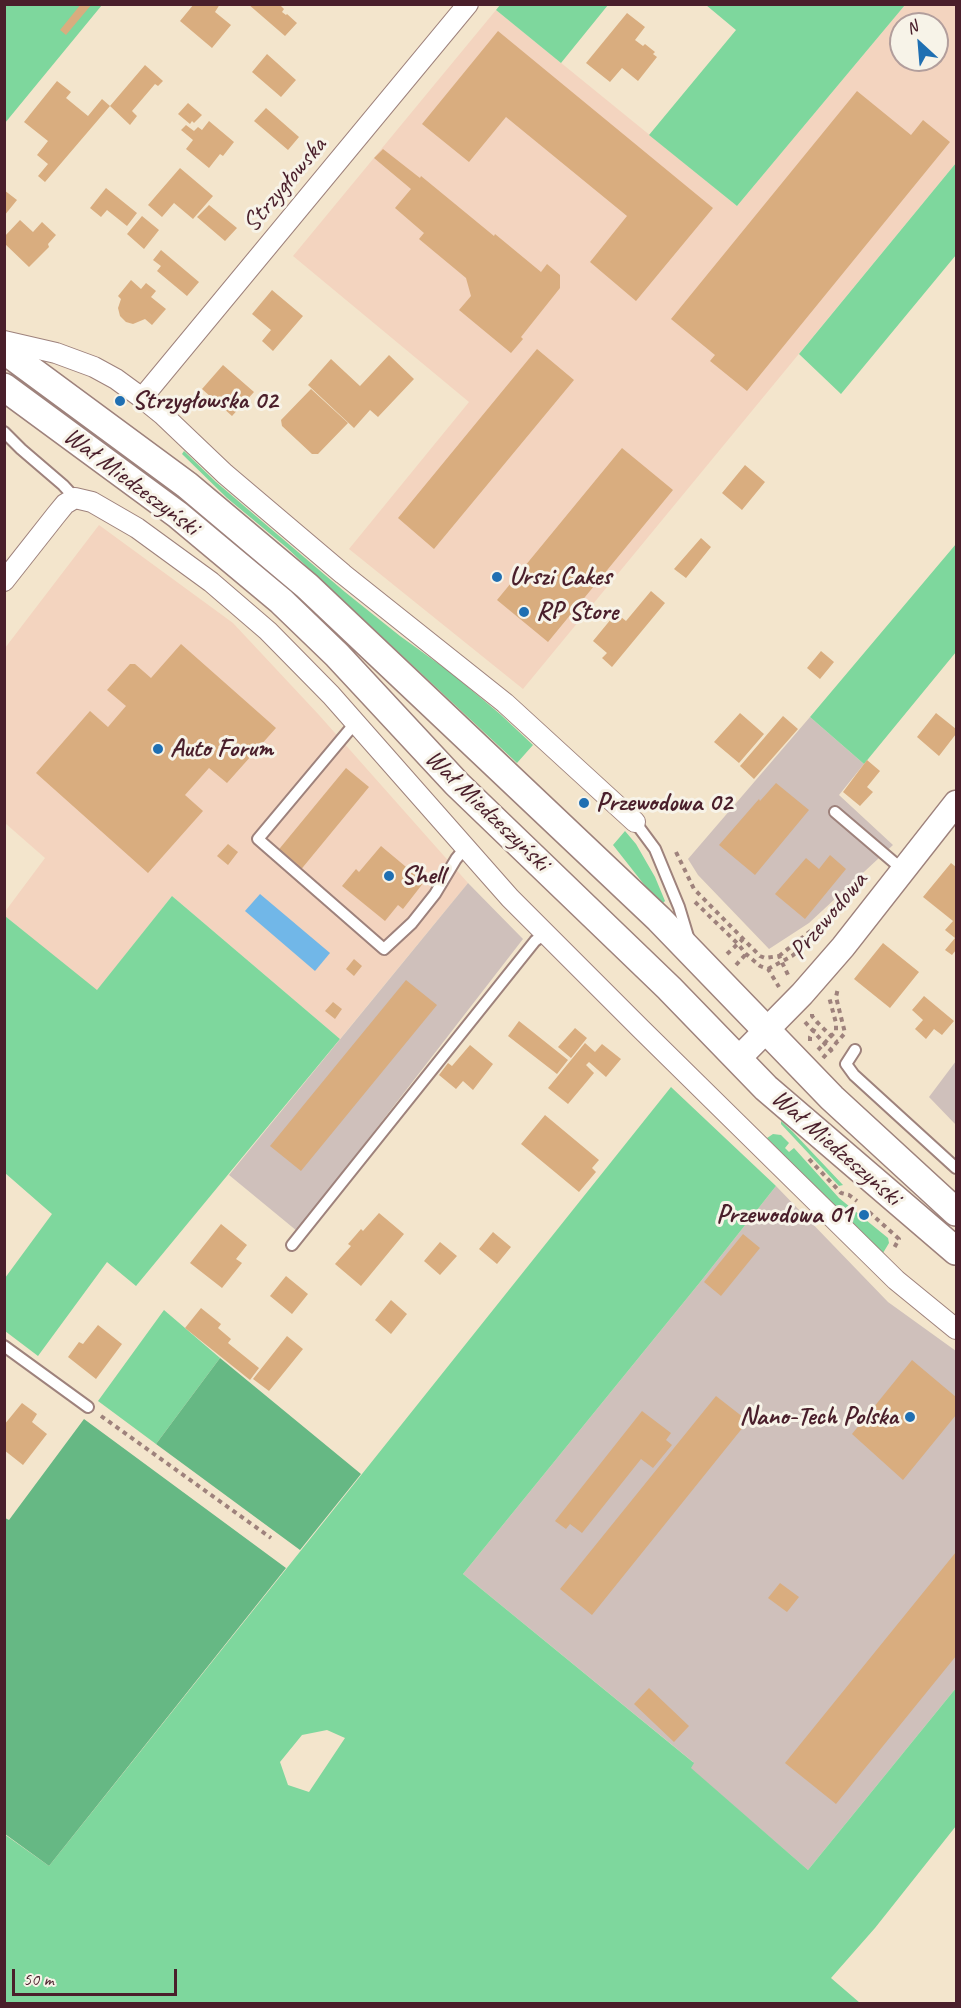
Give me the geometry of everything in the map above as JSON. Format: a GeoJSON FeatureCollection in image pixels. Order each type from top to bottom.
{"type":"FeatureCollection","features":[{"type":"Feature","properties":{"kind":"main road","name":"Wał Miedzeszyński"},"geometry":{"type":"LineString","coordinates":[[4,350],[187,485],[291,571],[693,952],[853,1118],[957,1212]]}},
{"type":"Feature","properties":{"kind":"main road","name":"Wał Miedzeszyński"},"geometry":{"type":"LineString","coordinates":[[4,387],[178,515],[293,612],[356,675],[457,784],[669,988],[781,1102],[957,1251]]}},
{"type":"Feature","properties":{"kind":"street","name":"Strzygłowska"},"geometry":{"type":"LineString","coordinates":[[142,398],[468,4]]}},
{"type":"Feature","properties":{"kind":"street"},"geometry":{"type":"LineString","coordinates":[[4,341],[56,353],[94,367],[116,379],[142,398],[225,474],[343,574],[505,703],[635,822]]}},
{"type":"Feature","properties":{"kind":"street"},"geometry":{"type":"LineString","coordinates":[[4,580],[65,504],[75,498]]}},
{"type":"Feature","properties":{"kind":"street","name":"Wał Miedzeszyński"},"geometry":{"type":"LineString","coordinates":[[75,498],[92,502],[137,528],[211,582],[268,631],[356,723],[510,898],[897,1280],[957,1329]]}},
{"type":"Feature","properties":{"kind":"street","name":"Przewodowa"},"geometry":{"type":"LineString","coordinates":[[738,1059],[766,1030],[802,1007],[903,870],[957,803]]}},
{"type":"Feature","properties":{"kind":"lane"},"geometry":{"type":"LineString","coordinates":[[4,432],[75,498]]}},
{"type":"Feature","properties":{"kind":"lane"},"geometry":{"type":"LineString","coordinates":[[356,723],[258,840],[384,949],[412,923],[435,894],[465,848]]}},
{"type":"Feature","properties":{"kind":"lane"},"geometry":{"type":"LineString","coordinates":[[834,812],[903,870]]}},
{"type":"Feature","properties":{"kind":"lane"},"geometry":{"type":"LineString","coordinates":[[635,822],[655,849],[679,907],[693,952]]}},
{"type":"Feature","properties":{"kind":"lane"},"geometry":{"type":"LineString","coordinates":[[292,1245],[535,941],[546,933]]}},
{"type":"Feature","properties":{"kind":"lane"},"geometry":{"type":"LineString","coordinates":[[855,1050],[846,1064],[854,1075],[957,1168]]}},
{"type":"Feature","properties":{"kind":"lane"},"geometry":{"type":"LineString","coordinates":[[4,1346],[88,1407]]}},
{"type":"Feature","properties":{"kind":"path"},"geometry":{"type":"LineString","coordinates":[[688,897],[708,913],[746,954],[760,966],[768,969],[837,1042]]}},
{"type":"Feature","properties":{"kind":"path"},"geometry":{"type":"LineString","coordinates":[[728,954],[743,939]]}},
{"type":"Feature","properties":{"kind":"path"},"geometry":{"type":"LineString","coordinates":[[802,1007],[824,1044],[846,1064]]}},
{"type":"Feature","properties":{"kind":"path"},"geometry":{"type":"LineString","coordinates":[[88,1407],[271,1538]]}},
{"type":"Feature","properties":{"kind":"shaded area"},"geometry":{"type":"Polygon","coordinates":[[[905,5],[956,5],[956,163],[523,689],[349,549],[469,402],[293,256],[496,10],[737,206],[889,24],[889,72],[949,72],[949,12],[899,12],[905,5]]]}},
{"type":"Feature","properties":{"kind":"shaded area"},"geometry":{"type":"Polygon","coordinates":[[[99,525],[233,623],[319,715],[468,883],[340,1039],[172,896],[97,991],[5,916],[4,913],[45,858],[5,823],[5,648],[99,525]]]}},
{"type":"Feature","properties":{"kind":"shaded area"},"geometry":{"type":"Polygon","coordinates":[[[810,717],[864,764],[839,795],[893,845],[809,923],[769,949],[698,875],[688,859],[810,717]]]}},
{"type":"Feature","properties":{"kind":"shaded area"},"geometry":{"type":"Polygon","coordinates":[[[468,883],[523,939],[297,1231],[229,1175],[468,883]]]}},
{"type":"Feature","properties":{"kind":"shaded area"},"geometry":{"type":"Polygon","coordinates":[[[956,1061],[956,1125],[929,1097],[956,1061]]]}},
{"type":"Feature","properties":{"kind":"shaded area"},"geometry":{"type":"Polygon","coordinates":[[[776,1186],[888,1302],[956,1351],[956,1688],[808,1870],[690,1768],[693,1762],[463,1574],[776,1186]]]}},
{"type":"Feature","properties":{"kind":"green space"},"geometry":{"type":"Polygon","coordinates":[[[5,5],[102,5],[5,123],[5,5]]]}},
{"type":"Feature","properties":{"kind":"green space"},"geometry":{"type":"Polygon","coordinates":[[[500,5],[608,5],[561,63],[496,10],[500,5]]]}},
{"type":"Feature","properties":{"kind":"green space"},"geometry":{"type":"Polygon","coordinates":[[[706,5],[905,5],[899,12],[889,12],[889,24],[737,206],[649,135],[736,30],[706,5]]]}},
{"type":"Feature","properties":{"kind":"green space"},"geometry":{"type":"Polygon","coordinates":[[[956,163],[956,255],[841,394],[799,354],[956,163]]]}},
{"type":"Feature","properties":{"kind":"green space"},"geometry":{"type":"Polygon","coordinates":[[[184,451],[216,482],[345,592],[450,672],[533,745],[517,763],[287,548],[227,498],[182,454],[184,451]]]}},
{"type":"Feature","properties":{"kind":"green space"},"geometry":{"type":"Polygon","coordinates":[[[956,544],[956,652],[864,764],[810,717],[956,544]]]}},
{"type":"Feature","properties":{"kind":"green space"},"geometry":{"type":"Polygon","coordinates":[[[625,831],[636,844],[655,877],[665,901],[663,903],[646,887],[613,845],[625,831]]]}},
{"type":"Feature","properties":{"kind":"green space"},"geometry":{"type":"Polygon","coordinates":[[[172,896],[340,1039],[136,1286],[107,1262],[38,1356],[5,1331],[5,1278],[52,1214],[5,1173],[5,916],[97,990],[172,896]]]}},
{"type":"Feature","properties":{"kind":"green space"},"geometry":{"type":"Polygon","coordinates":[[[671,1087],[776,1186],[463,1574],[694,1763],[691,1768],[808,1870],[956,1688],[956,1826],[875,1928],[831,1978],[860,2003],[5,2003],[4,1834],[49,1866],[671,1087]],[[327,1730],[302,1735],[280,1762],[288,1785],[309,1792],[345,1738],[327,1730]]]}},
{"type":"Feature","properties":{"kind":"green space"},"geometry":{"type":"Polygon","coordinates":[[[781,1121],[843,1185],[839,1186],[781,1124],[781,1121]]]}},
{"type":"Feature","properties":{"kind":"green space"},"geometry":{"type":"Polygon","coordinates":[[[773,1134],[781,1135],[789,1143],[785,1148],[789,1152],[794,1148],[839,1198],[888,1238],[889,1243],[883,1253],[767,1138],[773,1134]]]}},
{"type":"Feature","properties":{"kind":"green space"},"geometry":{"type":"Polygon","coordinates":[[[164,1310],[220,1358],[156,1444],[98,1401],[164,1310]]]}},
{"type":"Feature","properties":{"kind":"green space"},"geometry":{"type":"Polygon","coordinates":[[[220,1358],[361,1474],[300,1550],[156,1444],[220,1358]]]}},
{"type":"Feature","properties":{"kind":"green space"},"geometry":{"type":"Polygon","coordinates":[[[84,1419],[286,1568],[49,1866],[5,1834],[5,1518],[9,1520],[84,1419]]]}},
{"type":"Feature","properties":{"kind":"water"},"geometry":{"type":"Polygon","coordinates":[[[260,894],[330,953],[315,971],[245,911],[260,894]]]}},
{"type":"Feature","properties":{"kind":"building"},"geometry":{"type":"Polygon","coordinates":[[[81,4],[92,4],[66,35],[60,30],[81,4]]]}},
{"type":"Feature","properties":{"kind":"building"},"geometry":{"type":"Polygon","coordinates":[[[194,4],[220,4],[215,12],[231,25],[212,48],[180,21],[194,4]]]}},
{"type":"Feature","properties":{"kind":"building"},"geometry":{"type":"Polygon","coordinates":[[[248,4],[279,4],[284,9],[282,12],[297,23],[285,36],[248,4]]]}},
{"type":"Feature","properties":{"kind":"building"},"geometry":{"type":"Polygon","coordinates":[[[627,13],[645,27],[635,40],[643,46],[645,44],[655,52],[653,54],[657,57],[638,81],[622,68],[610,82],[586,63],[627,13]]]}},
{"type":"Feature","properties":{"kind":"building"},"geometry":{"type":"Polygon","coordinates":[[[498,31],[713,208],[636,301],[590,262],[627,216],[506,117],[469,162],[422,124],[498,31]]]}},
{"type":"Feature","properties":{"kind":"building"},"geometry":{"type":"Polygon","coordinates":[[[267,54],[296,80],[281,97],[252,72],[267,54]]]}},
{"type":"Feature","properties":{"kind":"building"},"geometry":{"type":"Polygon","coordinates":[[[145,65],[163,81],[158,86],[155,84],[132,111],[137,116],[130,125],[110,106],[145,65]]]}},
{"type":"Feature","properties":{"kind":"building"},"geometry":{"type":"Polygon","coordinates":[[[57,81],[71,92],[66,98],[88,116],[102,99],[110,106],[45,182],[38,176],[48,164],[37,155],[48,141],[24,122],[57,81]]]}},
{"type":"Feature","properties":{"kind":"building"},"geometry":{"type":"Polygon","coordinates":[[[857,91],[911,135],[923,120],[950,142],[747,391],[710,361],[715,355],[671,319],[857,91]]]}},
{"type":"Feature","properties":{"kind":"building"},"geometry":{"type":"Polygon","coordinates":[[[188,103],[202,115],[190,124],[178,114],[188,103]]]}},
{"type":"Feature","properties":{"kind":"building"},"geometry":{"type":"Polygon","coordinates":[[[266,108],[299,137],[288,150],[254,121],[266,108]]]}},
{"type":"Feature","properties":{"kind":"building"},"geometry":{"type":"Polygon","coordinates":[[[209,121],[234,142],[209,168],[186,149],[193,140],[181,130],[186,125],[194,131],[198,127],[202,130],[209,121]]]}},
{"type":"Feature","properties":{"kind":"building"},"geometry":{"type":"Polygon","coordinates":[[[383,149],[420,178],[421,176],[541,272],[547,264],[560,275],[560,288],[511,353],[459,310],[471,296],[466,278],[419,239],[424,233],[395,208],[411,189],[374,158],[383,149]]]}},
{"type":"Feature","properties":{"kind":"building"},"geometry":{"type":"Polygon","coordinates":[[[180,168],[213,196],[193,219],[174,203],[162,217],[148,205],[180,168]]]}},
{"type":"Feature","properties":{"kind":"building"},"geometry":{"type":"Polygon","coordinates":[[[106,188],[137,213],[127,226],[107,210],[101,217],[90,208],[106,188]]]}},
{"type":"Feature","properties":{"kind":"building"},"geometry":{"type":"Polygon","coordinates":[[[4,190],[17,200],[4,216],[4,190]]]}},
{"type":"Feature","properties":{"kind":"building"},"geometry":{"type":"Polygon","coordinates":[[[209,205],[237,228],[225,241],[197,217],[209,205]]]}},
{"type":"Feature","properties":{"kind":"building"},"geometry":{"type":"Polygon","coordinates":[[[142,216],[159,230],[144,249],[127,234],[142,216]]]}},
{"type":"Feature","properties":{"kind":"building"},"geometry":{"type":"Polygon","coordinates":[[[20,220],[33,232],[42,222],[56,235],[48,244],[49,247],[29,267],[4,243],[4,237],[20,220]]]}},
{"type":"Feature","properties":{"kind":"building"},"geometry":{"type":"Polygon","coordinates":[[[161,250],[199,282],[187,296],[157,271],[161,266],[153,260],[161,250]]]}},
{"type":"Feature","properties":{"kind":"building"},"geometry":{"type":"Polygon","coordinates":[[[131,280],[141,289],[146,283],[156,291],[151,297],[166,309],[152,325],[145,319],[133,324],[126,322],[120,316],[118,308],[121,299],[118,296],[131,280]]]}},
{"type":"Feature","properties":{"kind":"building"},"geometry":{"type":"Polygon","coordinates":[[[272,290],[303,316],[273,351],[262,341],[271,330],[252,314],[272,290]]]}},
{"type":"Feature","properties":{"kind":"building"},"geometry":{"type":"Polygon","coordinates":[[[537,349],[574,380],[434,549],[398,518],[537,349]]]}},
{"type":"Feature","properties":{"kind":"building"},"geometry":{"type":"Polygon","coordinates":[[[389,355],[414,379],[378,417],[370,410],[354,428],[308,385],[331,359],[360,386],[389,355]]]}},
{"type":"Feature","properties":{"kind":"building"},"geometry":{"type":"Polygon","coordinates":[[[223,365],[254,392],[232,416],[202,389],[223,365]]]}},
{"type":"Feature","properties":{"kind":"building"},"geometry":{"type":"Polygon","coordinates":[[[311,389],[348,423],[318,454],[312,454],[282,426],[281,420],[311,389]]]}},
{"type":"Feature","properties":{"kind":"building"},"geometry":{"type":"Polygon","coordinates":[[[622,448],[673,490],[548,642],[497,600],[622,448]]]}},
{"type":"Feature","properties":{"kind":"building"},"geometry":{"type":"Polygon","coordinates":[[[745,465],[765,482],[742,510],[722,493],[745,465]]]}},
{"type":"Feature","properties":{"kind":"building"},"geometry":{"type":"Polygon","coordinates":[[[701,538],[711,547],[686,578],[674,569],[701,538]]]}},
{"type":"Feature","properties":{"kind":"building"},"geometry":{"type":"Polygon","coordinates":[[[651,591],[665,603],[612,667],[602,658],[607,653],[593,641],[616,613],[626,621],[651,591]]]}},
{"type":"Feature","properties":{"kind":"building"},"geometry":{"type":"Polygon","coordinates":[[[181,644],[276,728],[227,783],[209,768],[185,795],[203,811],[148,873],[36,773],[90,711],[108,727],[126,706],[107,690],[130,664],[135,664],[151,678],[181,644]]]}},
{"type":"Feature","properties":{"kind":"building"},"geometry":{"type":"Polygon","coordinates":[[[821,651],[834,662],[820,679],[807,668],[821,651]]]}},
{"type":"Feature","properties":{"kind":"building"},"geometry":{"type":"Polygon","coordinates":[[[740,713],[764,734],[739,763],[714,742],[740,713]]]}},
{"type":"Feature","properties":{"kind":"building"},"geometry":{"type":"Polygon","coordinates":[[[936,713],[956,729],[956,734],[939,756],[917,737],[936,713]]]}},
{"type":"Feature","properties":{"kind":"building"},"geometry":{"type":"Polygon","coordinates":[[[783,716],[798,729],[754,779],[740,766],[783,716]]]}},
{"type":"Feature","properties":{"kind":"building"},"geometry":{"type":"Polygon","coordinates":[[[867,760],[880,771],[867,787],[873,792],[860,806],[843,792],[867,760]]]}},
{"type":"Feature","properties":{"kind":"building"},"geometry":{"type":"Polygon","coordinates":[[[346,768],[369,787],[294,878],[271,859],[346,768]]]}},
{"type":"Feature","properties":{"kind":"building"},"geometry":{"type":"Polygon","coordinates":[[[776,783],[809,810],[755,875],[719,845],[776,783]]]}},
{"type":"Feature","properties":{"kind":"building"},"geometry":{"type":"Polygon","coordinates":[[[228,844],[238,852],[228,865],[217,856],[228,844]]]}},
{"type":"Feature","properties":{"kind":"building"},"geometry":{"type":"Polygon","coordinates":[[[381,846],[424,882],[403,909],[398,905],[385,921],[342,886],[356,869],[359,872],[381,846]]]}},
{"type":"Feature","properties":{"kind":"building"},"geometry":{"type":"Polygon","coordinates":[[[830,855],[846,869],[805,919],[775,894],[806,858],[819,869],[830,855]]]}},
{"type":"Feature","properties":{"kind":"building"},"geometry":{"type":"Polygon","coordinates":[[[951,863],[956,867],[956,950],[952,955],[945,950],[955,938],[945,930],[953,921],[923,897],[951,863]]]}},
{"type":"Feature","properties":{"kind":"building"},"geometry":{"type":"Polygon","coordinates":[[[883,943],[919,972],[890,1008],[854,979],[883,943]]]}},
{"type":"Feature","properties":{"kind":"building"},"geometry":{"type":"Polygon","coordinates":[[[354,959],[362,966],[354,976],[346,969],[354,959]]]}},
{"type":"Feature","properties":{"kind":"building"},"geometry":{"type":"Polygon","coordinates":[[[406,980],[437,1005],[301,1171],[270,1146],[406,980]]]}},
{"type":"Feature","properties":{"kind":"building"},"geometry":{"type":"Polygon","coordinates":[[[924,996],[954,1021],[942,1035],[934,1029],[926,1039],[915,1029],[923,1020],[912,1010],[924,996]]]}},
{"type":"Feature","properties":{"kind":"building"},"geometry":{"type":"Polygon","coordinates":[[[333,1002],[342,1009],[335,1019],[325,1011],[333,1002]]]}},
{"type":"Feature","properties":{"kind":"building"},"geometry":{"type":"Polygon","coordinates":[[[519,1021],[568,1060],[557,1074],[508,1036],[519,1021]]]}},
{"type":"Feature","properties":{"kind":"building"},"geometry":{"type":"Polygon","coordinates":[[[575,1028],[587,1038],[571,1058],[558,1047],[575,1028]]]}},
{"type":"Feature","properties":{"kind":"building"},"geometry":{"type":"Polygon","coordinates":[[[585,1043],[595,1052],[602,1044],[621,1059],[606,1077],[589,1062],[586,1065],[594,1073],[568,1104],[548,1088],[585,1043]]]}},
{"type":"Feature","properties":{"kind":"building"},"geometry":{"type":"Polygon","coordinates":[[[470,1045],[493,1064],[473,1090],[463,1081],[456,1089],[439,1075],[448,1063],[452,1066],[470,1045]]]}},
{"type":"Feature","properties":{"kind":"building"},"geometry":{"type":"Polygon","coordinates":[[[545,1115],[599,1160],[592,1168],[596,1172],[579,1192],[521,1144],[545,1115]]]}},
{"type":"Feature","properties":{"kind":"building"},"geometry":{"type":"Polygon","coordinates":[[[379,1213],[404,1234],[361,1286],[335,1264],[351,1246],[348,1244],[379,1213]]]}},
{"type":"Feature","properties":{"kind":"building"},"geometry":{"type":"Polygon","coordinates":[[[221,1224],[247,1245],[236,1259],[242,1263],[222,1288],[190,1263],[221,1224]]]}},
{"type":"Feature","properties":{"kind":"building"},"geometry":{"type":"Polygon","coordinates":[[[493,1232],[511,1247],[497,1264],[479,1249],[493,1232]]]}},
{"type":"Feature","properties":{"kind":"building"},"geometry":{"type":"Polygon","coordinates":[[[743,1234],[760,1248],[721,1296],[704,1282],[743,1234]]]}},
{"type":"Feature","properties":{"kind":"building"},"geometry":{"type":"Polygon","coordinates":[[[440,1242],[457,1256],[440,1275],[424,1261],[440,1242]]]}},
{"type":"Feature","properties":{"kind":"building"},"geometry":{"type":"Polygon","coordinates":[[[286,1276],[308,1294],[292,1314],[270,1296],[286,1276]]]}},
{"type":"Feature","properties":{"kind":"building"},"geometry":{"type":"Polygon","coordinates":[[[391,1300],[407,1314],[391,1334],[375,1320],[391,1300]]]}},
{"type":"Feature","properties":{"kind":"building"},"geometry":{"type":"Polygon","coordinates":[[[201,1308],[221,1324],[218,1328],[231,1339],[228,1343],[259,1368],[250,1380],[185,1328],[201,1308]]]}},
{"type":"Feature","properties":{"kind":"building"},"geometry":{"type":"Polygon","coordinates":[[[98,1325],[122,1344],[96,1379],[68,1357],[79,1342],[83,1344],[98,1325]]]}},
{"type":"Feature","properties":{"kind":"building"},"geometry":{"type":"Polygon","coordinates":[[[287,1336],[303,1349],[269,1391],[253,1379],[287,1336]]]}},
{"type":"Feature","properties":{"kind":"building"},"geometry":{"type":"Polygon","coordinates":[[[912,1360],[956,1397],[956,1415],[903,1480],[852,1434],[912,1360]]]}},
{"type":"Feature","properties":{"kind":"building"},"geometry":{"type":"Polygon","coordinates":[[[716,1396],[748,1421],[592,1615],[560,1589],[716,1396]]]}},
{"type":"Feature","properties":{"kind":"building"},"geometry":{"type":"Polygon","coordinates":[[[22,1403],[37,1414],[32,1422],[47,1434],[23,1465],[4,1450],[4,1425],[22,1403]]]}},
{"type":"Feature","properties":{"kind":"building"},"geometry":{"type":"Polygon","coordinates":[[[642,1411],[671,1433],[666,1440],[672,1445],[653,1468],[641,1459],[582,1533],[570,1524],[566,1529],[555,1521],[642,1411]]]}},
{"type":"Feature","properties":{"kind":"building"},"geometry":{"type":"Polygon","coordinates":[[[956,1552],[956,1656],[836,1804],[785,1763],[956,1552]]]}},
{"type":"Feature","properties":{"kind":"building"},"geometry":{"type":"Polygon","coordinates":[[[780,1583],[799,1597],[787,1612],[768,1598],[780,1583]]]}},
{"type":"Feature","properties":{"kind":"building"},"geometry":{"type":"Polygon","coordinates":[[[649,1688],[689,1726],[674,1742],[634,1704],[649,1688]]]}},
{"type":"Feature","properties":{"kind":"place","name":"Strzygłowska 02"},"geometry":{"type":"Point","coordinates":[120,401]}},
{"type":"Feature","properties":{"kind":"place","name":"Urszi Cakes"},"geometry":{"type":"Point","coordinates":[497,577]}},
{"type":"Feature","properties":{"kind":"place","name":"RP Store"},"geometry":{"type":"Point","coordinates":[524,612]}},
{"type":"Feature","properties":{"kind":"place","name":"Auto Forum"},"geometry":{"type":"Point","coordinates":[158,749]}},
{"type":"Feature","properties":{"kind":"place","name":"Przewodowa 02"},"geometry":{"type":"Point","coordinates":[584,803]}},
{"type":"Feature","properties":{"kind":"place","name":"Shell"},"geometry":{"type":"Point","coordinates":[389,876]}},
{"type":"Feature","properties":{"kind":"place","name":"Przewodowa 01"},"geometry":{"type":"Point","coordinates":[864,1215]}},
{"type":"Feature","properties":{"kind":"place","name":"Nano-Tech Polska"},"geometry":{"type":"Point","coordinates":[910,1417]}}]}
